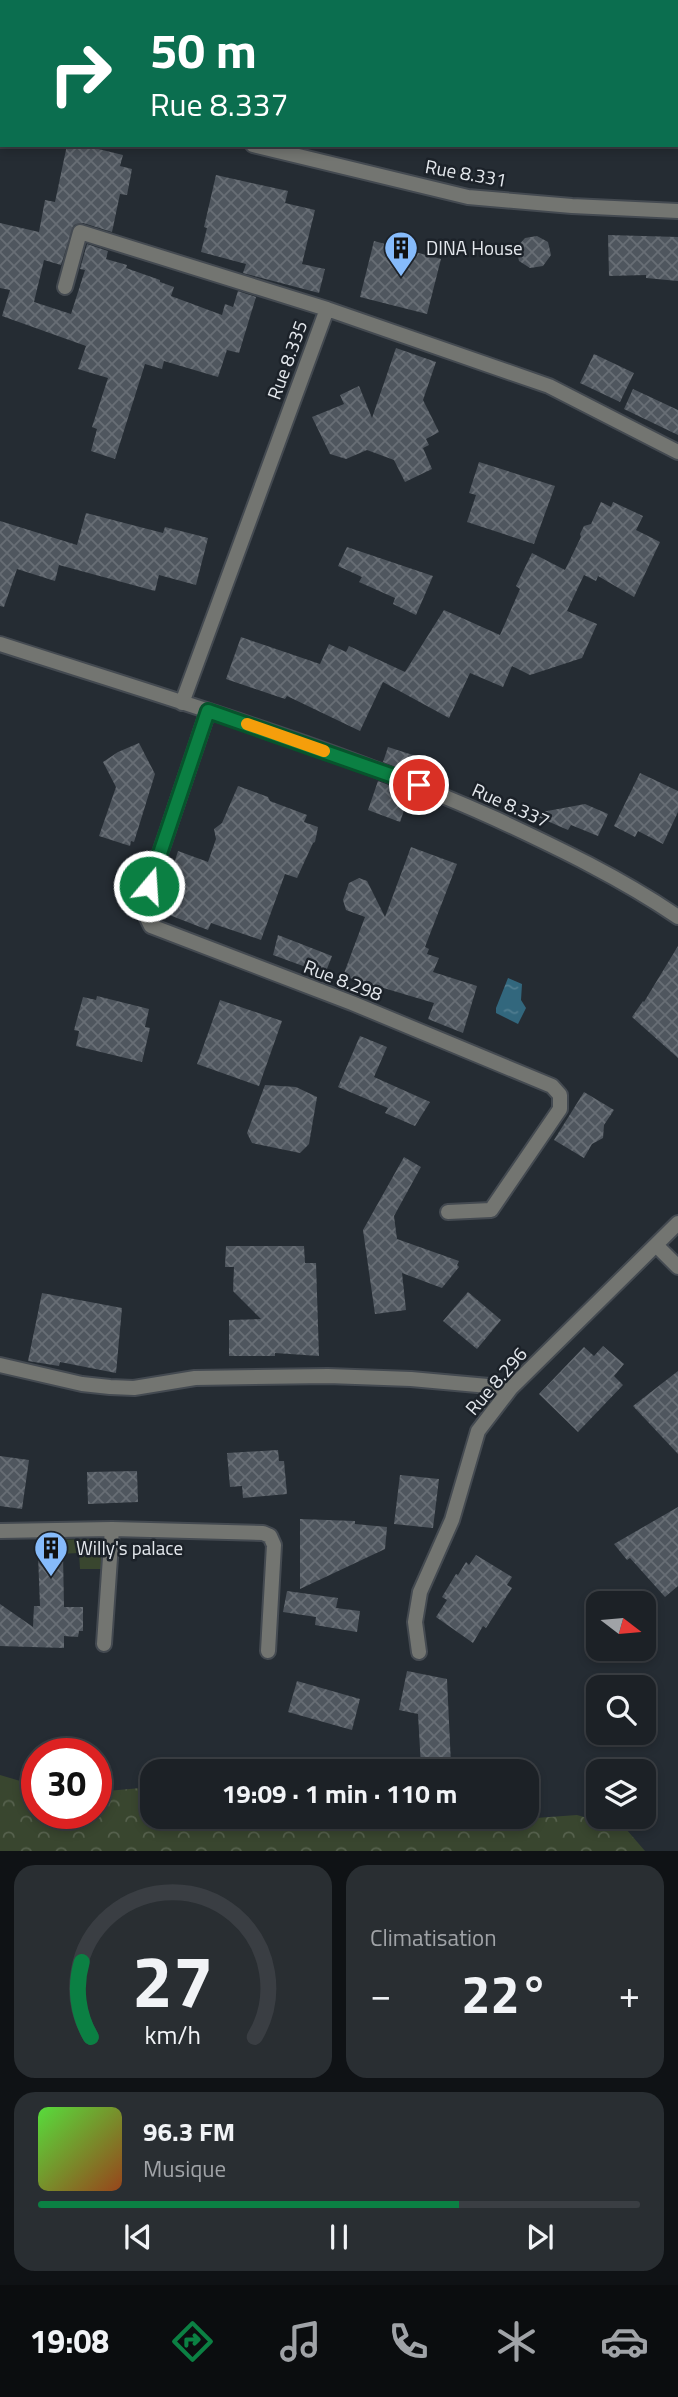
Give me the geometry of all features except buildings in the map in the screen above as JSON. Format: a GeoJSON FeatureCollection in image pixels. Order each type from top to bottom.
{"type":"FeatureCollection","features":[{"type":"Feature","properties":{"kind":"street","name":"Rue 8.331"},"geometry":{"type":"LineString","coordinates":[[279,148],[468,197],[678,211]]}},
{"type":"Feature","properties":{"kind":"street"},"geometry":{"type":"LineString","coordinates":[[65,287],[80,232],[327,309]]}},
{"type":"Feature","properties":{"kind":"street","name":"Rue 8.335"},"geometry":{"type":"LineString","coordinates":[[182,703],[327,309],[549,386],[678,452]]}},
{"type":"Feature","properties":{"kind":"street","name":"Rue 8.337"},"geometry":{"type":"LineString","coordinates":[[0,644],[208,711],[419,785],[568,852],[678,917]]}},
{"type":"Feature","properties":{"kind":"street","name":"Rue 8.298"},"geometry":{"type":"LineString","coordinates":[[208,711],[149,886],[144,912],[151,926],[352,1003],[552,1086],[559,1094],[560,1110],[491,1210],[448,1212]]}},
{"type":"Feature","properties":{"kind":"street","name":"Rue 8.296"},"geometry":{"type":"LineString","coordinates":[[419,1651],[415,1622],[420,1592],[452,1520],[478,1431],[511,1388],[678,1223]]}},
{"type":"Feature","properties":{"kind":"street"},"geometry":{"type":"LineString","coordinates":[[657,1246],[678,1267]]}},
{"type":"Feature","properties":{"kind":"street"},"geometry":{"type":"LineString","coordinates":[[0,1365],[82,1384],[110,1387],[134,1388],[195,1378],[328,1376],[411,1379],[511,1388]]}},
{"type":"Feature","properties":{"kind":"street"},"geometry":{"type":"LineString","coordinates":[[104,1644],[112,1529]]}},
{"type":"Feature","properties":{"kind":"street"},"geometry":{"type":"LineString","coordinates":[[0,1531],[202,1530],[263,1533],[270,1536],[274,1545],[268,1651]]}},
{"type":"Feature","properties":{"kind":"green space"},"geometry":{"type":"Polygon","coordinates":[[[106,1539],[107,1569],[80,1569],[79,1553],[38,1555],[37,1540],[106,1539]]]}},
{"type":"Feature","properties":{"kind":"green space"},"geometry":{"type":"Polygon","coordinates":[[[0,1775],[21,1781],[21,1829],[112,1829],[112,1791],[140,1788],[140,1829],[539,1829],[539,1818],[577,1815],[586,1818],[586,1829],[626,1829],[645,1851],[0,1851],[0,1775]]]}},
{"type":"Feature","properties":{"kind":"water"},"geometry":{"type":"Polygon","coordinates":[[[508,978],[522,984],[521,1000],[526,1008],[518,1024],[496,1013],[508,978]]]}},
{"type":"Feature","properties":{"kind":"slow traffic"},"geometry":{"type":"LineString","coordinates":[[247,724],[324,751]]}},
{"type":"Feature","properties":{"kind":"place","name":"DINA House"},"geometry":{"type":"Point","coordinates":[401,278]}},
{"type":"Feature","properties":{"kind":"place","name":"Willy's palace"},"geometry":{"type":"Point","coordinates":[51,1578]}},
{"type":"Feature","properties":{"kind":"route"},"geometry":{"type":"LineString","coordinates":[[149,886],[208,711],[419,785]]}}]}
